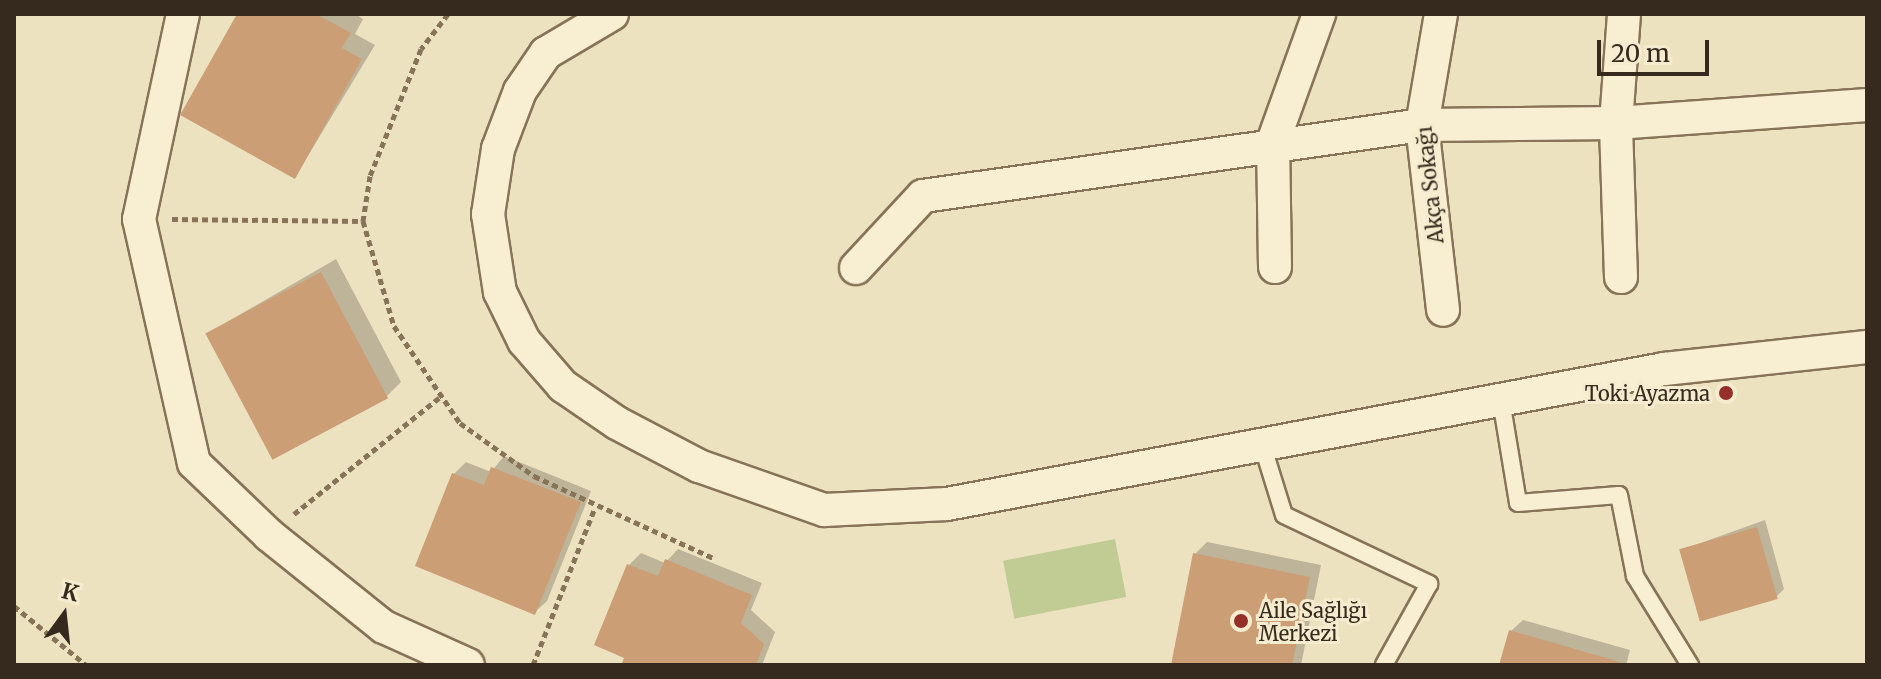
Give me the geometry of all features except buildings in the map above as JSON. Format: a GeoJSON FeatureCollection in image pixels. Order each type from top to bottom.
{"type":"FeatureCollection","features":[{"type":"Feature","properties":{"kind":"street"},"geometry":{"type":"LineString","coordinates":[[183,14],[139,219],[194,463],[269,535],[384,627],[468,665]]}},
{"type":"Feature","properties":{"kind":"street"},"geometry":{"type":"LineString","coordinates":[[612,14],[546,53],[520,91],[498,149],[488,214],[500,292],[524,341],[563,386],[617,423],[784,499],[862,513],[1262,444],[1664,369],[1867,347]]}},
{"type":"Feature","properties":{"kind":"street"},"geometry":{"type":"LineString","coordinates":[[1275,267],[1273,142],[1319,14]]}},
{"type":"Feature","properties":{"kind":"street","name":"Akça Sokağı"},"geometry":{"type":"LineString","coordinates":[[1441,14],[1422,125],[1443,310]]}},
{"type":"Feature","properties":{"kind":"street"},"geometry":{"type":"LineString","coordinates":[[1621,277],[1616,123],[1624,14]]}},
{"type":"Feature","properties":{"kind":"street"},"geometry":{"type":"LineString","coordinates":[[856,268],[923,196],[1273,142],[1422,125],[1616,123],[1867,105]]}},
{"type":"Feature","properties":{"kind":"lane"},"geometry":{"type":"LineString","coordinates":[[1501,400],[1518,503],[1619,495],[1635,576],[1690,665]]}},
{"type":"Feature","properties":{"kind":"lane"},"geometry":{"type":"LineString","coordinates":[[1262,444],[1284,515],[1429,584],[1384,665]]}},
{"type":"Feature","properties":{"kind":"path"},"geometry":{"type":"LineString","coordinates":[[448,14],[421,49],[370,176],[363,221],[394,326],[439,398],[460,423],[534,476],[595,508],[715,559]]}},
{"type":"Feature","properties":{"kind":"path"},"geometry":{"type":"LineString","coordinates":[[139,219],[363,221]]}},
{"type":"Feature","properties":{"kind":"path"},"geometry":{"type":"LineString","coordinates":[[269,535],[439,398]]}},
{"type":"Feature","properties":{"kind":"path"},"geometry":{"type":"LineString","coordinates":[[533,665],[595,508]]}},
{"type":"Feature","properties":{"kind":"path"},"geometry":{"type":"LineString","coordinates":[[14,606],[86,665]]}},
{"type":"Feature","properties":{"kind":"green space"},"geometry":{"type":"Polygon","coordinates":[[[1115,539],[1126,597],[1014,619],[1003,561],[1115,539]]]}},
{"type":"Feature","properties":{"kind":"place","name":"Toki Ayazma"},"geometry":{"type":"Point","coordinates":[1726,393]}},
{"type":"Feature","properties":{"kind":"place","name":"Aile Sağlığı Merkezi"},"geometry":{"type":"Point","coordinates":[1241,621]}}]}
